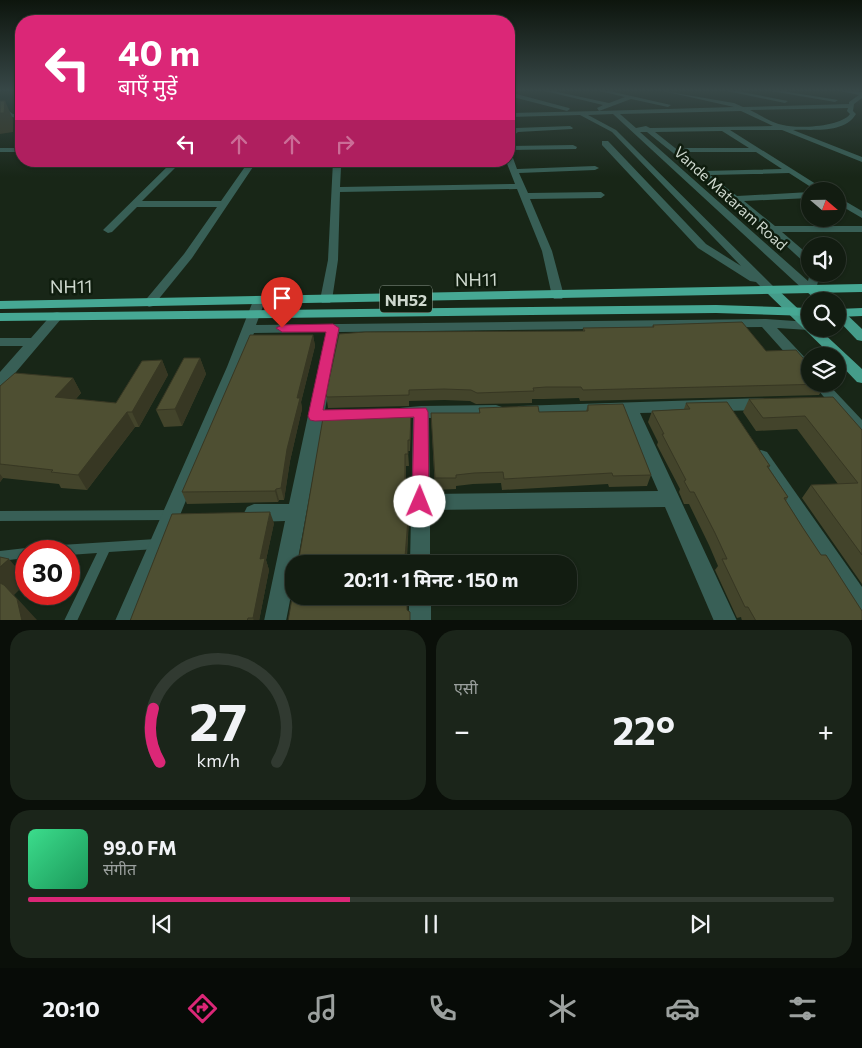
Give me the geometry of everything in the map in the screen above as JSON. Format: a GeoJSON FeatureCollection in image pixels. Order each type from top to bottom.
{"type":"FeatureCollection","features":[{"type":"Feature","properties":{"kind":"highway","name":"NH11"},"geometry":{"type":"LineString","coordinates":[[0,305],[149,303],[253,315],[326,300],[862,288]]}},
{"type":"Feature","properties":{"kind":"highway","name":"NH52"},"geometry":{"type":"LineString","coordinates":[[0,317],[716,309],[795,312],[801,316]]}},
{"type":"Feature","properties":{"kind":"highway"},"geometry":{"type":"LineString","coordinates":[[846,313],[862,312]]}},
{"type":"Feature","properties":{"kind":"main road"},"geometry":{"type":"LineString","coordinates":[[771,290],[795,312]]}},
{"type":"Feature","properties":{"kind":"main road"},"geometry":{"type":"LineString","coordinates":[[846,321],[862,337]]}},
{"type":"Feature","properties":{"kind":"main road"},"geometry":{"type":"LineString","coordinates":[[823,337],[862,378]]}},
{"type":"Feature","properties":{"kind":"street","name":"Vande Mataram Road"},"geometry":{"type":"LineString","coordinates":[[594,120],[614,131],[771,290]]}},
{"type":"Feature","properties":{"kind":"street","name":"Vande Mataram Road"},"geometry":{"type":"LineString","coordinates":[[624,120],[811,290]]}},
{"type":"Feature","properties":{"kind":"street"},"geometry":{"type":"LineString","coordinates":[[633,120],[648,129],[801,254]]}},
{"type":"Feature","properties":{"kind":"street"},"geometry":{"type":"LineString","coordinates":[[764,120],[862,160]]}},
{"type":"Feature","properties":{"kind":"street"},"geometry":{"type":"LineString","coordinates":[[662,129],[666,127],[776,126],[829,122],[832,120]]}},
{"type":"Feature","properties":{"kind":"street"},"geometry":{"type":"LineString","coordinates":[[614,131],[634,128],[725,130],[829,127],[843,124],[849,120]]}},
{"type":"Feature","properties":{"kind":"street"},"geometry":{"type":"LineString","coordinates":[[515,131],[570,128]]}},
{"type":"Feature","properties":{"kind":"street"},"geometry":{"type":"LineString","coordinates":[[725,130],[808,182]]}},
{"type":"Feature","properties":{"kind":"street"},"geometry":{"type":"LineString","coordinates":[[606,143],[702,246],[771,290]]}},
{"type":"Feature","properties":{"kind":"street"},"geometry":{"type":"LineString","coordinates":[[515,148],[573,147]]}},
{"type":"Feature","properties":{"kind":"street"},"geometry":{"type":"LineString","coordinates":[[0,150],[15,150]]}},
{"type":"Feature","properties":{"kind":"street"},"geometry":{"type":"LineString","coordinates":[[686,150],[758,150]]}},
{"type":"Feature","properties":{"kind":"street"},"geometry":{"type":"LineString","coordinates":[[108,230],[172,167]]}},
{"type":"Feature","properties":{"kind":"street"},"geometry":{"type":"LineString","coordinates":[[149,303],[188,256],[248,167]]}},
{"type":"Feature","properties":{"kind":"street"},"geometry":{"type":"LineString","coordinates":[[326,300],[333,260],[337,167]]}},
{"type":"Feature","properties":{"kind":"street"},"geometry":{"type":"LineString","coordinates":[[513,167],[547,251],[558,296]]}},
{"type":"Feature","properties":{"kind":"street"},"geometry":{"type":"LineString","coordinates":[[515,171],[594,168]]}},
{"type":"Feature","properties":{"kind":"street"},"geometry":{"type":"LineString","coordinates":[[702,173],[790,171]]}},
{"type":"Feature","properties":{"kind":"street"},"geometry":{"type":"LineString","coordinates":[[335,190],[522,186]]}},
{"type":"Feature","properties":{"kind":"street"},"geometry":{"type":"LineString","coordinates":[[525,196],[601,195]]}},
{"type":"Feature","properties":{"kind":"street"},"geometry":{"type":"LineString","coordinates":[[734,198],[801,195]]}},
{"type":"Feature","properties":{"kind":"street"},"geometry":{"type":"LineString","coordinates":[[135,204],[222,204]]}},
{"type":"Feature","properties":{"kind":"street"},"geometry":{"type":"LineString","coordinates":[[846,205],[862,215]]}},
{"type":"Feature","properties":{"kind":"street"},"geometry":{"type":"LineString","coordinates":[[773,230],[862,229]]}},
{"type":"Feature","properties":{"kind":"street"},"geometry":{"type":"LineString","coordinates":[[811,290],[813,282]]}},
{"type":"Feature","properties":{"kind":"street"},"geometry":{"type":"LineString","coordinates":[[126,620],[159,544],[181,515],[253,315],[333,328],[801,323]]}},
{"type":"Feature","properties":{"kind":"street"},"geometry":{"type":"LineString","coordinates":[[0,381],[57,316]]}},
{"type":"Feature","properties":{"kind":"street"},"geometry":{"type":"LineString","coordinates":[[766,323],[801,362]]}},
{"type":"Feature","properties":{"kind":"street"},"geometry":{"type":"LineString","coordinates":[[275,620],[333,328]]}},
{"type":"Feature","properties":{"kind":"street"},"geometry":{"type":"LineString","coordinates":[[0,342],[35,342]]}},
{"type":"Feature","properties":{"kind":"street"},"geometry":{"type":"LineString","coordinates":[[827,392],[862,431]]}},
{"type":"Feature","properties":{"kind":"street"},"geometry":{"type":"LineString","coordinates":[[816,402],[836,402]]}},
{"type":"Feature","properties":{"kind":"street"},"geometry":{"type":"LineString","coordinates":[[382,413],[776,404]]}},
{"type":"Feature","properties":{"kind":"street"},"geometry":{"type":"LineString","coordinates":[[727,405],[737,421]]}},
{"type":"Feature","properties":{"kind":"street"},"geometry":{"type":"LineString","coordinates":[[630,408],[726,620]]}},
{"type":"Feature","properties":{"kind":"street"},"geometry":{"type":"LineString","coordinates":[[420,555],[421,412]]}},
{"type":"Feature","properties":{"kind":"street"},"geometry":{"type":"LineString","coordinates":[[315,416],[354,414]]}},
{"type":"Feature","properties":{"kind":"street"},"geometry":{"type":"LineString","coordinates":[[753,445],[862,606]]}},
{"type":"Feature","properties":{"kind":"street"},"geometry":{"type":"LineString","coordinates":[[420,502],[672,499]]}},
{"type":"Feature","properties":{"kind":"street"},"geometry":{"type":"LineString","coordinates":[[238,513],[295,512]]}},
{"type":"Feature","properties":{"kind":"street"},"geometry":{"type":"LineString","coordinates":[[420,605],[420,620]]}},
{"type":"Feature","properties":{"kind":"lane"},"geometry":{"type":"LineString","coordinates":[[0,516],[181,515]]}},
{"type":"Feature","properties":{"kind":"lane"},"geometry":{"type":"LineString","coordinates":[[80,549],[159,544]]}},
{"type":"Feature","properties":{"kind":"lane"},"geometry":{"type":"LineString","coordinates":[[70,620],[106,547]]}},
{"type":"Feature","properties":{"kind":"lane"},"geometry":{"type":"LineString","coordinates":[[0,556],[15,554]]}},
{"type":"Feature","properties":{"kind":"building"},"geometry":{"type":"Polygon","coordinates":[[[742,322],[766,351],[796,350],[801,356],[801,385],[583,390],[581,387],[546,387],[533,388],[534,391],[477,393],[471,390],[444,389],[409,390],[409,395],[327,397],[326,394],[339,334],[365,332],[585,331],[583,328],[654,327],[653,325],[742,322]]]}},
{"type":"Feature","properties":{"kind":"building"},"geometry":{"type":"Polygon","coordinates":[[[250,335],[313,335],[297,398],[300,398],[287,449],[281,488],[275,491],[182,492],[250,335]]]}},
{"type":"Feature","properties":{"kind":"building"},"geometry":{"type":"Polygon","coordinates":[[[184,358],[200,358],[175,409],[156,410],[184,358]]]}},
{"type":"Feature","properties":{"kind":"building"},"geometry":{"type":"Polygon","coordinates":[[[162,360],[132,412],[127,412],[78,475],[0,464],[0,386],[15,373],[73,378],[55,397],[116,403],[142,361],[162,360]]]}},
{"type":"Feature","properties":{"kind":"building"},"geometry":{"type":"Polygon","coordinates":[[[833,397],[862,430],[862,555],[811,485],[858,483],[805,416],[763,418],[749,399],[833,397]]]}},
{"type":"Feature","properties":{"kind":"building"},"geometry":{"type":"Polygon","coordinates":[[[727,402],[770,466],[767,466],[788,497],[784,498],[803,528],[821,555],[826,555],[862,611],[862,620],[755,620],[748,607],[745,607],[722,559],[727,559],[715,533],[694,492],[690,492],[684,481],[686,480],[652,411],[690,409],[686,403],[727,402]]]}},
{"type":"Feature","properties":{"kind":"building"},"geometry":{"type":"Polygon","coordinates":[[[623,404],[651,475],[613,476],[612,473],[504,479],[503,472],[456,475],[456,478],[435,478],[431,413],[480,413],[479,408],[538,406],[539,412],[588,411],[588,405],[623,404]]]}},
{"type":"Feature","properties":{"kind":"building"},"geometry":{"type":"Polygon","coordinates":[[[409,410],[411,413],[408,454],[405,454],[405,491],[408,491],[409,506],[405,555],[300,555],[324,412],[409,410]]]}},
{"type":"Feature","properties":{"kind":"building"},"geometry":{"type":"Polygon","coordinates":[[[270,512],[260,559],[265,558],[253,618],[248,618],[247,620],[130,620],[172,514],[270,512]]]}},
{"type":"Feature","properties":{"kind":"building"},"geometry":{"type":"Polygon","coordinates":[[[0,557],[9,559],[0,567],[0,557]]]}},
{"type":"Feature","properties":{"kind":"building"},"geometry":{"type":"Polygon","coordinates":[[[0,583],[15,597],[15,605],[18,605],[22,620],[0,620],[0,583]]]}},
{"type":"Feature","properties":{"kind":"building"},"geometry":{"type":"Polygon","coordinates":[[[291,605],[407,605],[407,610],[410,612],[410,620],[288,620],[291,605]]]}},
{"type":"Feature","properties":{"kind":"route"},"geometry":{"type":"LineString","coordinates":[[282,328],[333,328],[315,416],[421,412],[420,502]]}}]}
